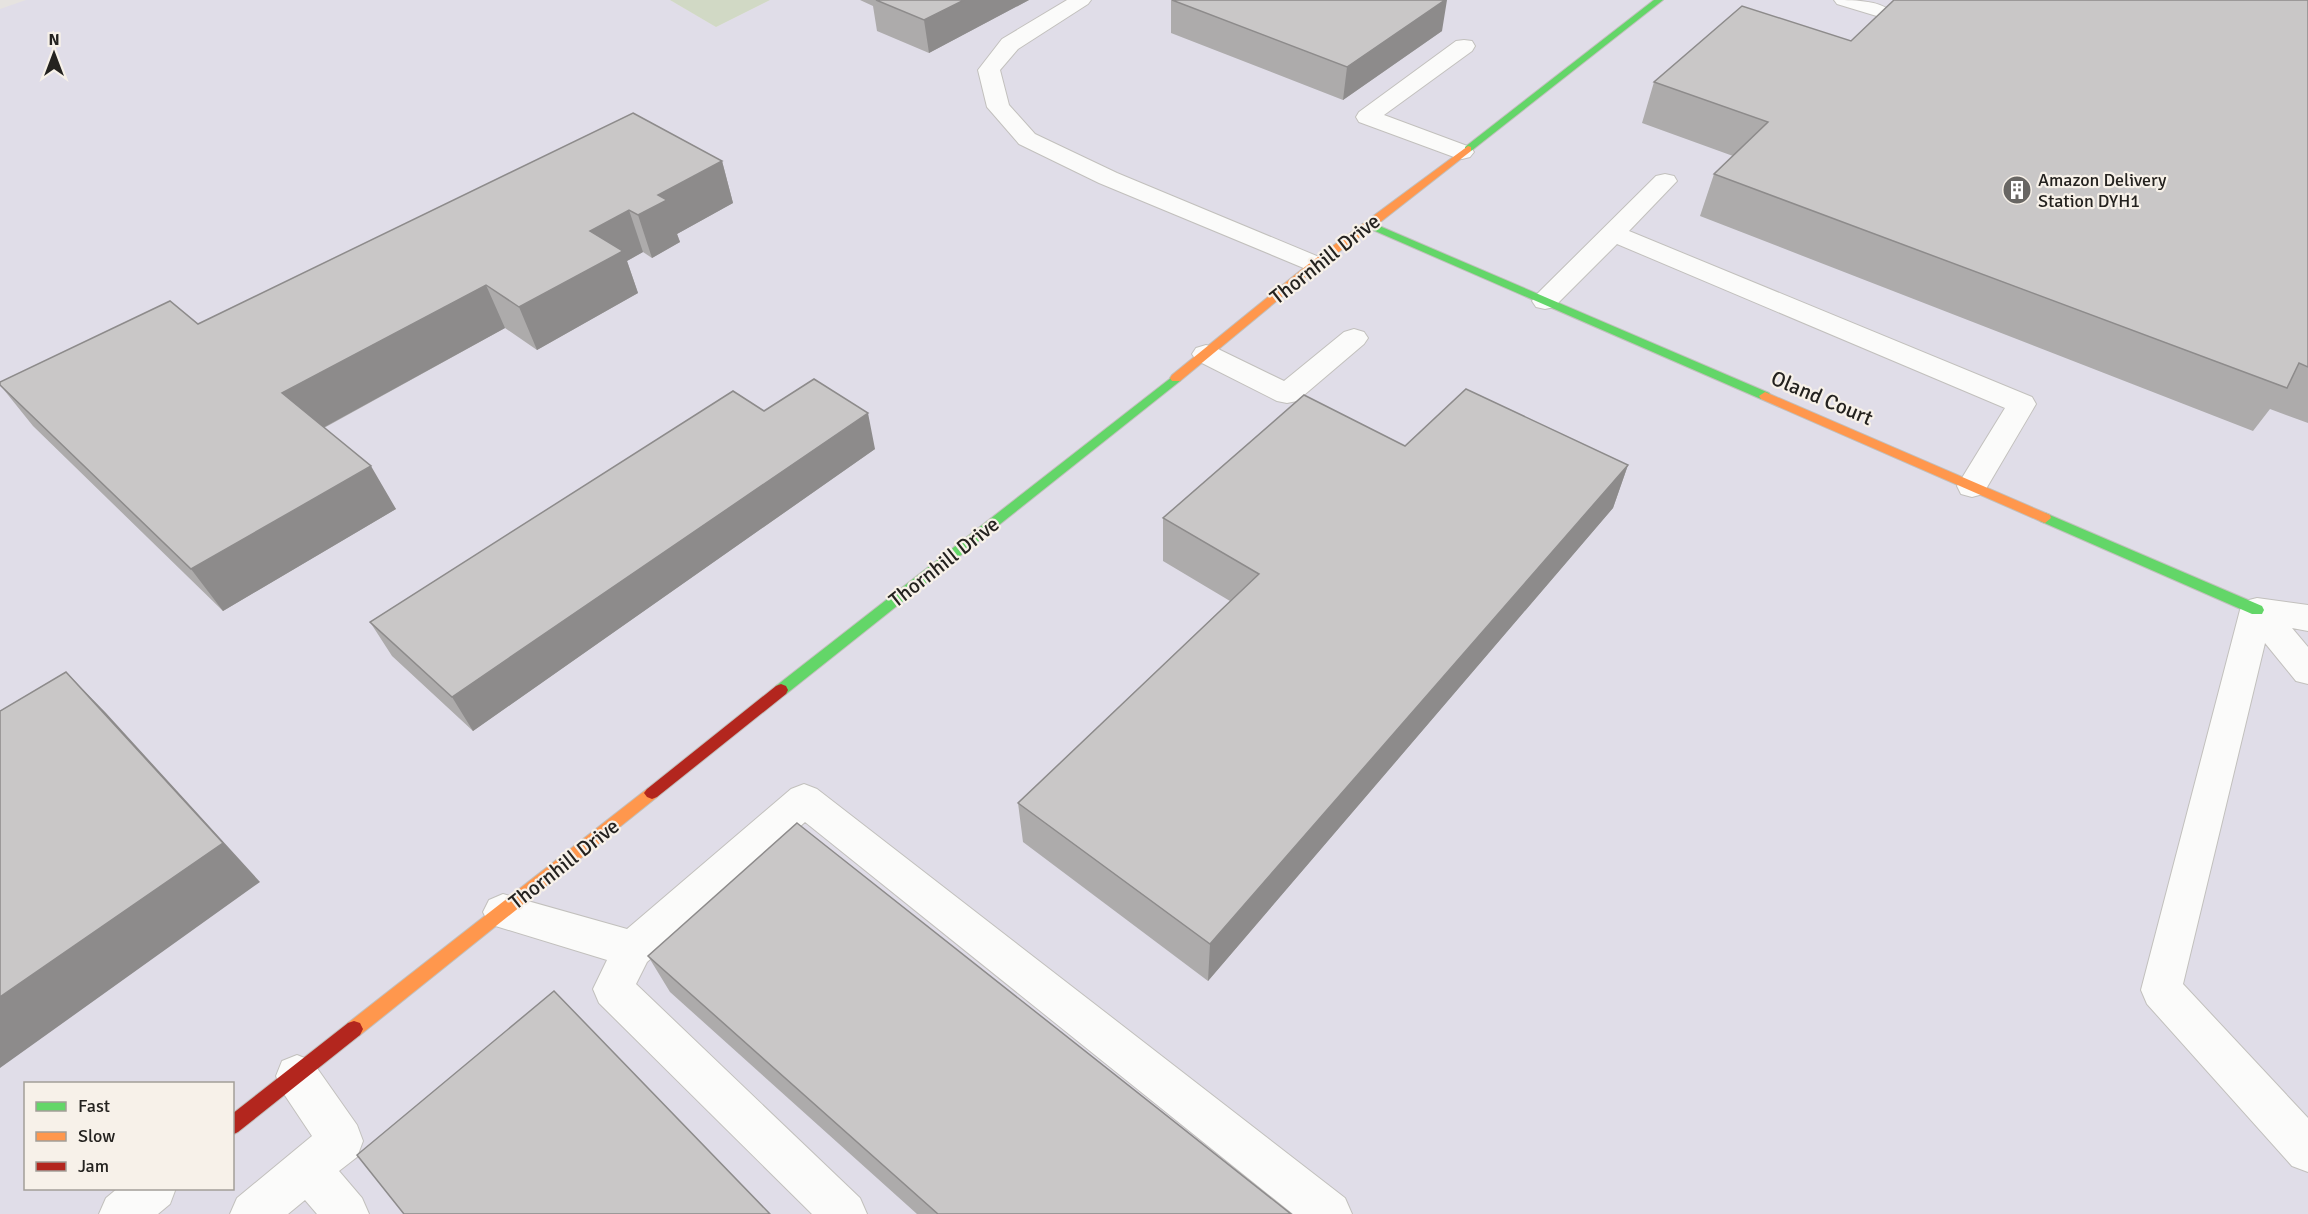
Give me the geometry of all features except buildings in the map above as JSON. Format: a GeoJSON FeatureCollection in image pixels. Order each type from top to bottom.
{"type":"FeatureCollection","features":[{"type":"Feature","properties":{"kind":"street"},"geometry":{"type":"LineString","coordinates":[[1081,0],[1010,44],[989,70],[998,107],[1028,138],[1108,178],[1315,264]]}},
{"type":"Feature","properties":{"kind":"street","name":"Thornhill Drive"},"geometry":{"type":"LineString","coordinates":[[234,1124],[1206,354],[1315,264],[1370,225],[1659,0]]}},
{"type":"Feature","properties":{"kind":"street"},"geometry":{"type":"LineString","coordinates":[[1844,0],[1880,11]]}},
{"type":"Feature","properties":{"kind":"street"},"geometry":{"type":"LineString","coordinates":[[1462,152],[1367,117],[1464,46]]}},
{"type":"Feature","properties":{"kind":"street"},"geometry":{"type":"LineString","coordinates":[[1545,301],[1665,181]]}},
{"type":"Feature","properties":{"kind":"street","name":"Oland Court"},"geometry":{"type":"LineString","coordinates":[[1370,225],[2257,610]]}},
{"type":"Feature","properties":{"kind":"street"},"geometry":{"type":"LineString","coordinates":[[1613,234],[2022,404],[1972,486]]}},
{"type":"Feature","properties":{"kind":"street"},"geometry":{"type":"LineString","coordinates":[[1206,354],[1287,394],[1353,338]]}},
{"type":"Feature","properties":{"kind":"street"},"geometry":{"type":"LineString","coordinates":[[2257,610],[2308,618]]}},
{"type":"Feature","properties":{"kind":"street"},"geometry":{"type":"LineString","coordinates":[[2257,610],[2308,634]]}},
{"type":"Feature","properties":{"kind":"street"},"geometry":{"type":"LineString","coordinates":[[2257,610],[2308,671]]}},
{"type":"Feature","properties":{"kind":"street"},"geometry":{"type":"LineString","coordinates":[[2257,610],[2161,990],[2308,1150]]}},
{"type":"Feature","properties":{"kind":"street"},"geometry":{"type":"LineString","coordinates":[[844,1214],[613,989],[633,949],[804,800],[1329,1214]]}},
{"type":"Feature","properties":{"kind":"street"},"geometry":{"type":"LineString","coordinates":[[503,912],[633,949]]}},
{"type":"Feature","properties":{"kind":"street"},"geometry":{"type":"LineString","coordinates":[[253,1214],[341,1141],[297,1076]]}},
{"type":"Feature","properties":{"kind":"street"},"geometry":{"type":"LineString","coordinates":[[308,1169],[346,1214]]}},
{"type":"Feature","properties":{"kind":"street"},"geometry":{"type":"LineString","coordinates":[[122,1214],[152,1190]]}},
{"type":"Feature","properties":{"kind":"shaded area"},"geometry":{"type":"Polygon","coordinates":[[[26,0],[670,0],[716,27],[770,0],[2308,0],[2308,1214],[0,1214],[0,9],[26,0]]]}},
{"type":"Feature","properties":{"kind":"green space"},"geometry":{"type":"Polygon","coordinates":[[[670,0],[770,0],[716,27],[670,0]]]}},
{"type":"Feature","properties":{"kind":"traffic: fast"},"geometry":{"type":"LineString","coordinates":[[1468,149],[1659,0]]}},
{"type":"Feature","properties":{"kind":"traffic: fast"},"geometry":{"type":"LineString","coordinates":[[1370,225],[1765,396]]}},
{"type":"Feature","properties":{"kind":"traffic: fast"},"geometry":{"type":"LineString","coordinates":[[781,690],[1176,378]]}},
{"type":"Feature","properties":{"kind":"traffic: fast"},"geometry":{"type":"LineString","coordinates":[[2045,518],[2257,610]]}},
{"type":"Feature","properties":{"kind":"traffic: slow"},"geometry":{"type":"LineString","coordinates":[[1176,378],[1315,264],[1370,225],[1468,149]]}},
{"type":"Feature","properties":{"kind":"traffic: slow"},"geometry":{"type":"LineString","coordinates":[[1765,396],[2045,518]]}},
{"type":"Feature","properties":{"kind":"traffic: slow"},"geometry":{"type":"LineString","coordinates":[[354,1029],[652,793]]}},
{"type":"Feature","properties":{"kind":"traffic: jam"},"geometry":{"type":"LineString","coordinates":[[652,793],[781,690]]}},
{"type":"Feature","properties":{"kind":"traffic: jam"},"geometry":{"type":"LineString","coordinates":[[234,1124],[354,1029]]}},
{"type":"Feature","properties":{"kind":"place","name":"Amazon Delivery Station DYH1"},"geometry":{"type":"Point","coordinates":[2017,190]}}]}
